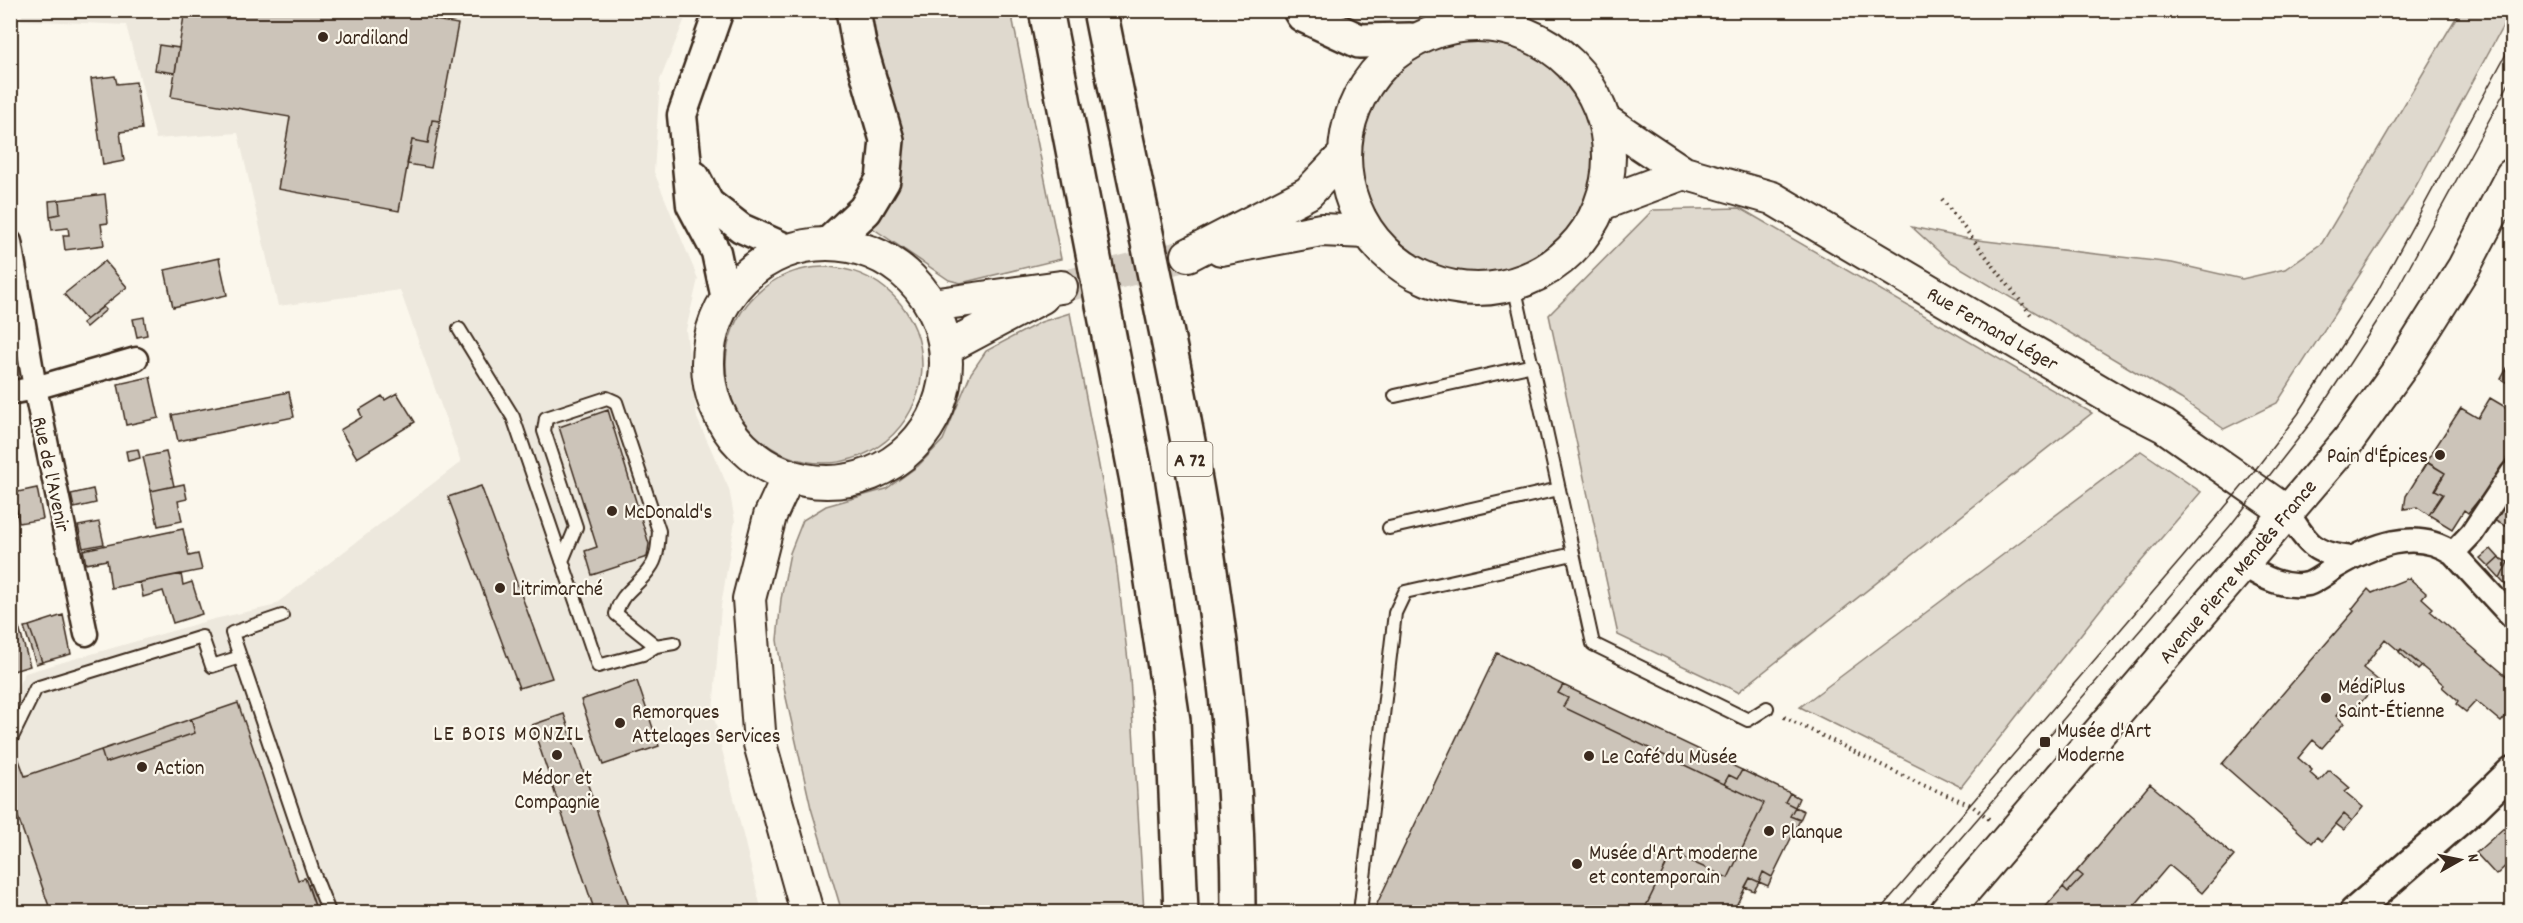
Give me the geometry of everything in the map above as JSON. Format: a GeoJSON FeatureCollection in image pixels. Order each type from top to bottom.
{"type":"FeatureCollection","features":[{"type":"Feature","properties":{"kind":"highway"},"geometry":{"type":"LineString","coordinates":[[831,243],[865,210],[883,180],[887,140],[859,44],[853,10]]}},
{"type":"Feature","properties":{"kind":"highway","name":"A 72"},"geometry":{"type":"LineString","coordinates":[[1046,10],[1137,481],[1173,721],[1181,912]]}},
{"type":"Feature","properties":{"kind":"highway","name":"A 72"},"geometry":{"type":"LineString","coordinates":[[1100,10],[1160,303],[1202,524],[1226,700],[1235,817],[1238,912]]}},
{"type":"Feature","properties":{"kind":"highway"},"geometry":{"type":"LineString","coordinates":[[1300,10],[1303,15],[1359,41],[1410,40]]}},
{"type":"Feature","properties":{"kind":"main road"},"geometry":{"type":"LineString","coordinates":[[1342,158],[1356,212],[1366,232],[1407,270],[1441,285],[1478,290],[1515,285],[1548,270],[1575,247],[1604,203],[1608,176],[1609,123],[1595,97],[1572,64],[1542,41],[1505,27],[1466,24],[1410,40],[1390,56],[1362,89],[1342,158],[1308,193],[1188,255],[1321,230],[1366,232]]}},
{"type":"Feature","properties":{"kind":"main road","name":"Rue Fernand Léger"},"geometry":{"type":"LineString","coordinates":[[1609,123],[1684,173],[1772,198],[2124,405],[2164,426],[2288,513]]}},
{"type":"Feature","properties":{"kind":"main road"},"geometry":{"type":"LineString","coordinates":[[1604,203],[1684,173]]}},
{"type":"Feature","properties":{"kind":"main road","name":"Avenue Pierre Mendès France"},"geometry":{"type":"LineString","coordinates":[[1946,912],[2348,441],[2401,367],[2464,267],[2512,175]]}},
{"type":"Feature","properties":{"kind":"main road"},"geometry":{"type":"LineString","coordinates":[[831,243],[871,251],[906,272],[932,304],[942,326],[946,348],[945,389],[929,426],[903,457],[868,477],[827,484],[788,477],[756,460],[731,434],[714,403],[707,367],[711,332],[726,299],[743,278],[764,261],[788,249],[831,243]]}},
{"type":"Feature","properties":{"kind":"main road"},"geometry":{"type":"LineString","coordinates":[[932,304],[1061,287],[946,348]]}},
{"type":"Feature","properties":{"kind":"main road"},"geometry":{"type":"LineString","coordinates":[[788,477],[770,516],[749,599],[760,744],[807,912]]}},
{"type":"Feature","properties":{"kind":"street"},"geometry":{"type":"LineString","coordinates":[[719,10],[682,115],[684,156],[691,205],[716,252],[726,299]]}},
{"type":"Feature","properties":{"kind":"street"},"geometry":{"type":"LineString","coordinates":[[684,156],[709,203],[741,228],[788,249]]}},
{"type":"Feature","properties":{"kind":"street","name":"Rue de l'Avenir"},"geometry":{"type":"LineString","coordinates":[[10,242],[35,388],[86,634]]}},
{"type":"Feature","properties":{"kind":"street"},"geometry":{"type":"LineString","coordinates":[[10,393],[35,388],[136,358]]}},
{"type":"Feature","properties":{"kind":"street"},"geometry":{"type":"LineString","coordinates":[[2453,553],[2472,533],[2512,473]]}},
{"type":"Feature","properties":{"kind":"street"},"geometry":{"type":"LineString","coordinates":[[2288,513],[2306,541],[2327,555],[2352,558]]}},
{"type":"Feature","properties":{"kind":"street"},"geometry":{"type":"LineString","coordinates":[[2243,565],[2272,582],[2308,584],[2376,545],[2410,540],[2442,545],[2453,553],[2512,617]]}},
{"type":"Feature","properties":{"kind":"street"},"geometry":{"type":"LineString","coordinates":[[2383,912],[2480,815],[2512,771]]}},
{"type":"Feature","properties":{"kind":"street"},"geometry":{"type":"LineString","coordinates":[[2354,912],[2480,815],[2512,796]]}},
{"type":"Feature","properties":{"kind":"lane"},"geometry":{"type":"LineString","coordinates":[[1515,285],[1593,644],[1748,720],[1767,708]]}},
{"type":"Feature","properties":{"kind":"lane"},"geometry":{"type":"LineString","coordinates":[[459,329],[513,417],[598,666],[643,654],[656,646],[674,643]]}},
{"type":"Feature","properties":{"kind":"lane"},"geometry":{"type":"LineString","coordinates":[[1395,396],[1533,365]]}},
{"type":"Feature","properties":{"kind":"lane"},"geometry":{"type":"LineString","coordinates":[[562,561],[576,527],[544,431],[546,418],[607,398],[616,402],[660,531],[657,551],[650,568],[619,601],[616,614],[656,646]]}},
{"type":"Feature","properties":{"kind":"lane"},"geometry":{"type":"LineString","coordinates":[[1389,528],[1559,489]]}},
{"type":"Feature","properties":{"kind":"lane"},"geometry":{"type":"LineString","coordinates":[[1360,912],[1395,613],[1405,592],[1573,554]]}},
{"type":"Feature","properties":{"kind":"lane"},"geometry":{"type":"LineString","coordinates":[[282,616],[232,633],[313,872],[329,912]]}},
{"type":"Feature","properties":{"kind":"lane"},"geometry":{"type":"LineString","coordinates":[[10,741],[36,688],[202,637],[212,666],[240,657]]}},
{"type":"Feature","properties":{"kind":"path"},"geometry":{"type":"LineString","coordinates":[[1942,198],[2038,323]]}},
{"type":"Feature","properties":{"kind":"path"},"geometry":{"type":"LineString","coordinates":[[1767,708],[1918,783],[1971,805],[2011,837]]}},
{"type":"Feature","properties":{"kind":"shaded area"},"geometry":{"type":"Polygon","coordinates":[[[23,11],[688,11],[660,80],[654,172],[698,279],[686,330],[697,418],[729,489],[735,521],[721,606],[713,713],[762,912],[11,912],[11,698],[25,673],[214,619],[273,606],[461,462],[400,290],[278,306],[238,133],[156,139],[126,25],[21,20],[23,11]]]}},
{"type":"Feature","properties":{"kind":"shaded area"},"geometry":{"type":"Polygon","coordinates":[[[866,11],[1011,11],[1061,259],[961,283],[949,280],[868,225],[888,153],[894,117],[889,90],[866,11]]]}},
{"type":"Feature","properties":{"kind":"shaded area"},"geometry":{"type":"Polygon","coordinates":[[[2460,11],[2511,11],[2411,195],[2277,403],[2224,429],[2181,399],[1949,261],[1912,227],[1969,239],[2172,263],[2242,279],[2285,269],[2322,243],[2460,11]]]}},
{"type":"Feature","properties":{"kind":"shaded area"},"geometry":{"type":"Polygon","coordinates":[[[1466,38],[1490,38],[1513,43],[1535,52],[1563,73],[1578,91],[1589,112],[1596,135],[1598,158],[1596,181],[1589,204],[1578,225],[1563,243],[1535,264],[1513,273],[1490,278],[1466,278],[1443,273],[1421,264],[1402,251],[1385,234],[1372,215],[1363,193],[1358,170],[1358,146],[1363,123],[1372,101],[1385,82],[1402,65],[1421,52],[1443,43],[1466,38]]]}},
{"type":"Feature","properties":{"kind":"shaded area"},"geometry":{"type":"Polygon","coordinates":[[[1740,208],[2092,413],[1738,692],[1618,635],[1549,315],[1653,210],[1740,208]]]}},
{"type":"Feature","properties":{"kind":"shaded area"},"geometry":{"type":"Polygon","coordinates":[[[814,267],[834,267],[870,278],[879,283],[900,303],[915,327],[922,355],[922,375],[915,403],[906,420],[886,441],[862,456],[834,463],[814,463],[786,456],[769,447],[742,420],[730,393],[726,375],[726,355],[733,327],[742,310],[769,283],[796,271],[814,267]]]}},
{"type":"Feature","properties":{"kind":"shaded area"},"geometry":{"type":"Polygon","coordinates":[[[1070,313],[1114,545],[1130,677],[1144,912],[842,912],[811,808],[785,693],[777,640],[781,599],[790,553],[803,520],[826,506],[886,489],[918,466],[943,440],[971,373],[986,351],[1041,322],[1070,313]]]}},
{"type":"Feature","properties":{"kind":"shaded area"},"geometry":{"type":"Polygon","coordinates":[[[2141,451],[2201,492],[2107,601],[1961,787],[1800,707],[2141,451]]]}},
{"type":"Feature","properties":{"kind":"building"},"geometry":{"type":"Polygon","coordinates":[[[185,10],[436,10],[434,20],[458,24],[440,121],[432,120],[428,143],[412,140],[399,211],[278,189],[290,117],[171,97],[185,10]]]}},
{"type":"Feature","properties":{"kind":"building"},"geometry":{"type":"Polygon","coordinates":[[[159,45],[179,48],[175,73],[155,70],[159,45]]]}},
{"type":"Feature","properties":{"kind":"building"},"geometry":{"type":"Polygon","coordinates":[[[115,76],[117,84],[136,82],[142,129],[120,132],[124,161],[103,165],[91,79],[115,76]]]}},
{"type":"Feature","properties":{"kind":"building"},"geometry":{"type":"Polygon","coordinates":[[[432,120],[440,121],[431,168],[407,164],[412,140],[428,143],[432,120]]]}},
{"type":"Feature","properties":{"kind":"building"},"geometry":{"type":"Polygon","coordinates":[[[105,194],[108,223],[101,224],[104,245],[65,250],[63,235],[69,235],[68,228],[52,230],[50,216],[60,214],[59,200],[105,194]]]}},
{"type":"Feature","properties":{"kind":"building"},"geometry":{"type":"Polygon","coordinates":[[[59,200],[60,214],[50,216],[49,201],[59,200]]]}},
{"type":"Feature","properties":{"kind":"building"},"geometry":{"type":"Polygon","coordinates":[[[219,258],[227,295],[173,307],[165,270],[219,258]]]}},
{"type":"Feature","properties":{"kind":"building"},"geometry":{"type":"Polygon","coordinates":[[[105,261],[127,287],[86,320],[64,294],[105,261]]]}},
{"type":"Feature","properties":{"kind":"building"},"geometry":{"type":"Polygon","coordinates":[[[103,307],[106,310],[86,327],[82,323],[103,307]]]}},
{"type":"Feature","properties":{"kind":"building"},"geometry":{"type":"Polygon","coordinates":[[[144,317],[147,335],[137,337],[133,319],[144,317]]]}},
{"type":"Feature","properties":{"kind":"building"},"geometry":{"type":"Polygon","coordinates":[[[2512,359],[2512,386],[2501,379],[2512,359]]]}},
{"type":"Feature","properties":{"kind":"building"},"geometry":{"type":"Polygon","coordinates":[[[150,377],[159,418],[126,425],[118,384],[150,377]]]}},
{"type":"Feature","properties":{"kind":"building"},"geometry":{"type":"Polygon","coordinates":[[[289,392],[294,417],[178,441],[172,415],[289,392]]]}},
{"type":"Feature","properties":{"kind":"building"},"geometry":{"type":"Polygon","coordinates":[[[397,393],[415,422],[357,458],[340,430],[362,417],[359,410],[382,396],[385,400],[397,393]]]}},
{"type":"Feature","properties":{"kind":"building"},"geometry":{"type":"Polygon","coordinates":[[[2490,398],[2512,411],[2512,450],[2490,486],[2468,513],[2464,510],[2452,529],[2429,515],[2443,494],[2435,490],[2445,473],[2426,462],[2461,408],[2478,418],[2490,398]]]}},
{"type":"Feature","properties":{"kind":"building","name":"McDonald's"},"geometry":{"type":"Polygon","coordinates":[[[608,410],[649,544],[647,557],[592,575],[585,551],[597,547],[559,427],[608,410]]]}},
{"type":"Feature","properties":{"kind":"building"},"geometry":{"type":"Polygon","coordinates":[[[138,449],[140,458],[128,461],[126,451],[138,449]]]}},
{"type":"Feature","properties":{"kind":"building"},"geometry":{"type":"Polygon","coordinates":[[[166,452],[174,486],[151,491],[143,457],[166,452]]]}},
{"type":"Feature","properties":{"kind":"building"},"geometry":{"type":"Polygon","coordinates":[[[2427,462],[2445,473],[2435,490],[2443,494],[2429,515],[2417,507],[2404,509],[2406,496],[2427,462]]]}},
{"type":"Feature","properties":{"kind":"building"},"geometry":{"type":"Polygon","coordinates":[[[184,484],[187,499],[178,501],[182,521],[158,526],[151,491],[184,484]]]}},
{"type":"Feature","properties":{"kind":"building","name":"Litrimarché"},"geometry":{"type":"Polygon","coordinates":[[[481,486],[552,678],[519,688],[448,497],[481,486]]]}},
{"type":"Feature","properties":{"kind":"building"},"geometry":{"type":"Polygon","coordinates":[[[37,488],[43,519],[19,523],[13,493],[37,488]]]}},
{"type":"Feature","properties":{"kind":"building"},"geometry":{"type":"Polygon","coordinates":[[[2512,488],[2512,529],[2493,520],[2512,488]]]}},
{"type":"Feature","properties":{"kind":"building"},"geometry":{"type":"Polygon","coordinates":[[[93,489],[96,503],[74,508],[71,494],[93,489]]]}},
{"type":"Feature","properties":{"kind":"building"},"geometry":{"type":"Polygon","coordinates":[[[13,493],[18,515],[10,516],[10,494],[13,493]]]}},
{"type":"Feature","properties":{"kind":"building"},"geometry":{"type":"Polygon","coordinates":[[[99,522],[104,544],[83,548],[78,526],[99,522]]]}},
{"type":"Feature","properties":{"kind":"building"},"geometry":{"type":"Polygon","coordinates":[[[183,529],[189,556],[198,554],[202,570],[111,588],[107,560],[86,564],[83,550],[183,529]]]}},
{"type":"Feature","properties":{"kind":"building"},"geometry":{"type":"Polygon","coordinates":[[[2491,549],[2499,558],[2489,567],[2480,558],[2491,549]]]}},
{"type":"Feature","properties":{"kind":"building"},"geometry":{"type":"Polygon","coordinates":[[[2499,558],[2508,562],[2500,579],[2489,567],[2499,558]]]}},
{"type":"Feature","properties":{"kind":"building"},"geometry":{"type":"Polygon","coordinates":[[[2508,562],[2512,564],[2511,591],[2500,579],[2508,562]]]}},
{"type":"Feature","properties":{"kind":"building"},"geometry":{"type":"Polygon","coordinates":[[[181,574],[183,585],[192,582],[202,614],[173,623],[163,591],[143,597],[140,582],[181,574]]]}},
{"type":"Feature","properties":{"kind":"building"},"geometry":{"type":"Polygon","coordinates":[[[2409,578],[2426,593],[2422,598],[2433,608],[2430,611],[2512,681],[2512,709],[2501,722],[2476,701],[2466,712],[2456,704],[2458,701],[2442,687],[2444,685],[2401,649],[2399,651],[2385,639],[2363,668],[2379,681],[2351,714],[2343,708],[2336,716],[2344,723],[2322,748],[2313,740],[2298,758],[2312,770],[2310,773],[2319,781],[2329,770],[2350,788],[2345,792],[2363,807],[2352,821],[2344,814],[2322,841],[2317,837],[2312,843],[2222,764],[2354,611],[2352,609],[2368,589],[2372,593],[2409,578]]]}},
{"type":"Feature","properties":{"kind":"building"},"geometry":{"type":"Polygon","coordinates":[[[63,615],[71,654],[42,662],[29,626],[63,615]]]}},
{"type":"Feature","properties":{"kind":"building"},"geometry":{"type":"Polygon","coordinates":[[[10,624],[12,630],[19,628],[30,666],[10,672],[10,624]]]}},
{"type":"Feature","properties":{"kind":"building"},"geometry":{"type":"Polygon","coordinates":[[[29,626],[42,662],[36,664],[24,627],[29,626]]]}},
{"type":"Feature","properties":{"kind":"building"},"geometry":{"type":"Polygon","coordinates":[[[2401,649],[2422,666],[2418,670],[2399,652],[2401,649]]]}},
{"type":"Feature","properties":{"kind":"building"},"geometry":{"type":"Polygon","coordinates":[[[1497,653],[1563,685],[1558,693],[1568,698],[1563,707],[1764,803],[1728,878],[1672,853],[1643,912],[1374,910],[1497,653]]]}},
{"type":"Feature","properties":{"kind":"building","name":"Remorques Attelages Services"},"geometry":{"type":"Polygon","coordinates":[[[637,681],[659,746],[603,765],[581,700],[637,681]]]}},
{"type":"Feature","properties":{"kind":"building"},"geometry":{"type":"Polygon","coordinates":[[[1563,685],[1742,770],[1737,779],[1729,775],[1724,784],[1563,707],[1568,698],[1558,693],[1563,685]]]}},
{"type":"Feature","properties":{"kind":"building"},"geometry":{"type":"Polygon","coordinates":[[[238,703],[298,880],[305,878],[317,912],[51,912],[10,794],[10,736],[25,776],[101,750],[105,763],[195,733],[191,719],[238,703]]]}},
{"type":"Feature","properties":{"kind":"building"},"geometry":{"type":"Polygon","coordinates":[[[564,714],[631,912],[595,912],[532,725],[564,714]]]}},
{"type":"Feature","properties":{"kind":"building"},"geometry":{"type":"Polygon","coordinates":[[[191,719],[195,733],[105,763],[101,750],[191,719]]]}},
{"type":"Feature","properties":{"kind":"building"},"geometry":{"type":"Polygon","coordinates":[[[1742,770],[1790,793],[1785,802],[1795,807],[1790,816],[1800,820],[1772,877],[1763,872],[1759,882],[1750,878],[1733,912],[1643,912],[1672,853],[1728,878],[1764,803],[1724,784],[1729,775],[1737,779],[1742,770]]]}},
{"type":"Feature","properties":{"kind":"building"},"geometry":{"type":"Polygon","coordinates":[[[2150,784],[2234,856],[2202,893],[2169,865],[2129,912],[2041,912],[2063,887],[2068,892],[2083,876],[2077,871],[2150,784]]]}},
{"type":"Feature","properties":{"kind":"building"},"geometry":{"type":"Polygon","coordinates":[[[1790,793],[1799,798],[1795,807],[1785,802],[1790,793]]]}},
{"type":"Feature","properties":{"kind":"building"},"geometry":{"type":"Polygon","coordinates":[[[1795,807],[1804,811],[1800,820],[1790,816],[1795,807]]]}},
{"type":"Feature","properties":{"kind":"building"},"geometry":{"type":"Polygon","coordinates":[[[2344,814],[2352,821],[2344,830],[2336,824],[2344,814]]]}},
{"type":"Feature","properties":{"kind":"building"},"geometry":{"type":"Polygon","coordinates":[[[2506,826],[2512,834],[2512,860],[2496,875],[2476,853],[2506,826]]]}},
{"type":"Feature","properties":{"kind":"building"},"geometry":{"type":"Polygon","coordinates":[[[2077,871],[2083,876],[2068,892],[2063,887],[2077,871]]]}},
{"type":"Feature","properties":{"kind":"building"},"geometry":{"type":"Polygon","coordinates":[[[1763,872],[1772,877],[1768,886],[1759,882],[1763,872]]]}},
{"type":"Feature","properties":{"kind":"building"},"geometry":{"type":"Polygon","coordinates":[[[1750,878],[1759,882],[1754,891],[1745,887],[1750,878]]]}},
{"type":"Feature","properties":{"kind":"building"},"geometry":{"type":"Polygon","coordinates":[[[312,884],[322,912],[317,912],[308,885],[312,884]]]}},
{"type":"Feature","properties":{"kind":"tunnel"},"geometry":{"type":"LineString","coordinates":[[1061,287],[1188,255]]}},
{"type":"Feature","properties":{"kind":"tram line"},"geometry":{"type":"LineString","coordinates":[[1878,912],[2183,557],[2245,483],[2298,414],[2377,292],[2512,43]]}},
{"type":"Feature","properties":{"kind":"tram line"},"geometry":{"type":"LineString","coordinates":[[1897,912],[2230,526],[2312,421],[2391,300],[2512,78]]}},
{"type":"Feature","properties":{"kind":"place","name":"Jardiland"},"geometry":{"type":"Point","coordinates":[323,37]}},
{"type":"Feature","properties":{"kind":"place","name":"Pain d'Épices"},"geometry":{"type":"Point","coordinates":[2440,455]}},
{"type":"Feature","properties":{"kind":"place","name":"McDonald's"},"geometry":{"type":"Point","coordinates":[612,511]}},
{"type":"Feature","properties":{"kind":"place","name":"Litrimarché"},"geometry":{"type":"Point","coordinates":[500,588]}},
{"type":"Feature","properties":{"kind":"place","name":"MédiPlus Saint-Étienne"},"geometry":{"type":"Point","coordinates":[2326,698]}},
{"type":"Feature","properties":{"kind":"place","name":"Remorques Attelages Services"},"geometry":{"type":"Point","coordinates":[620,723]}},
{"type":"Feature","properties":{"kind":"place","name":"Musée d'Art Moderne"},"geometry":{"type":"Point","coordinates":[2045,742]}},
{"type":"Feature","properties":{"kind":"place","name":"Médor et Compagnie"},"geometry":{"type":"Point","coordinates":[557,755]}},
{"type":"Feature","properties":{"kind":"place","name":"Le Café du Musée"},"geometry":{"type":"Point","coordinates":[1589,756]}},
{"type":"Feature","properties":{"kind":"place","name":"Action"},"geometry":{"type":"Point","coordinates":[142,767]}},
{"type":"Feature","properties":{"kind":"place","name":"Planque"},"geometry":{"type":"Point","coordinates":[1769,831]}},
{"type":"Feature","properties":{"kind":"place","name":"Musée d'Art moderne et contemporain"},"geometry":{"type":"Point","coordinates":[1577,864]}},
{"type":"Feature","properties":{"kind":"district","name":"LE BOIS MONZIL"},"geometry":{"type":"Point","coordinates":[509,732]}}]}
